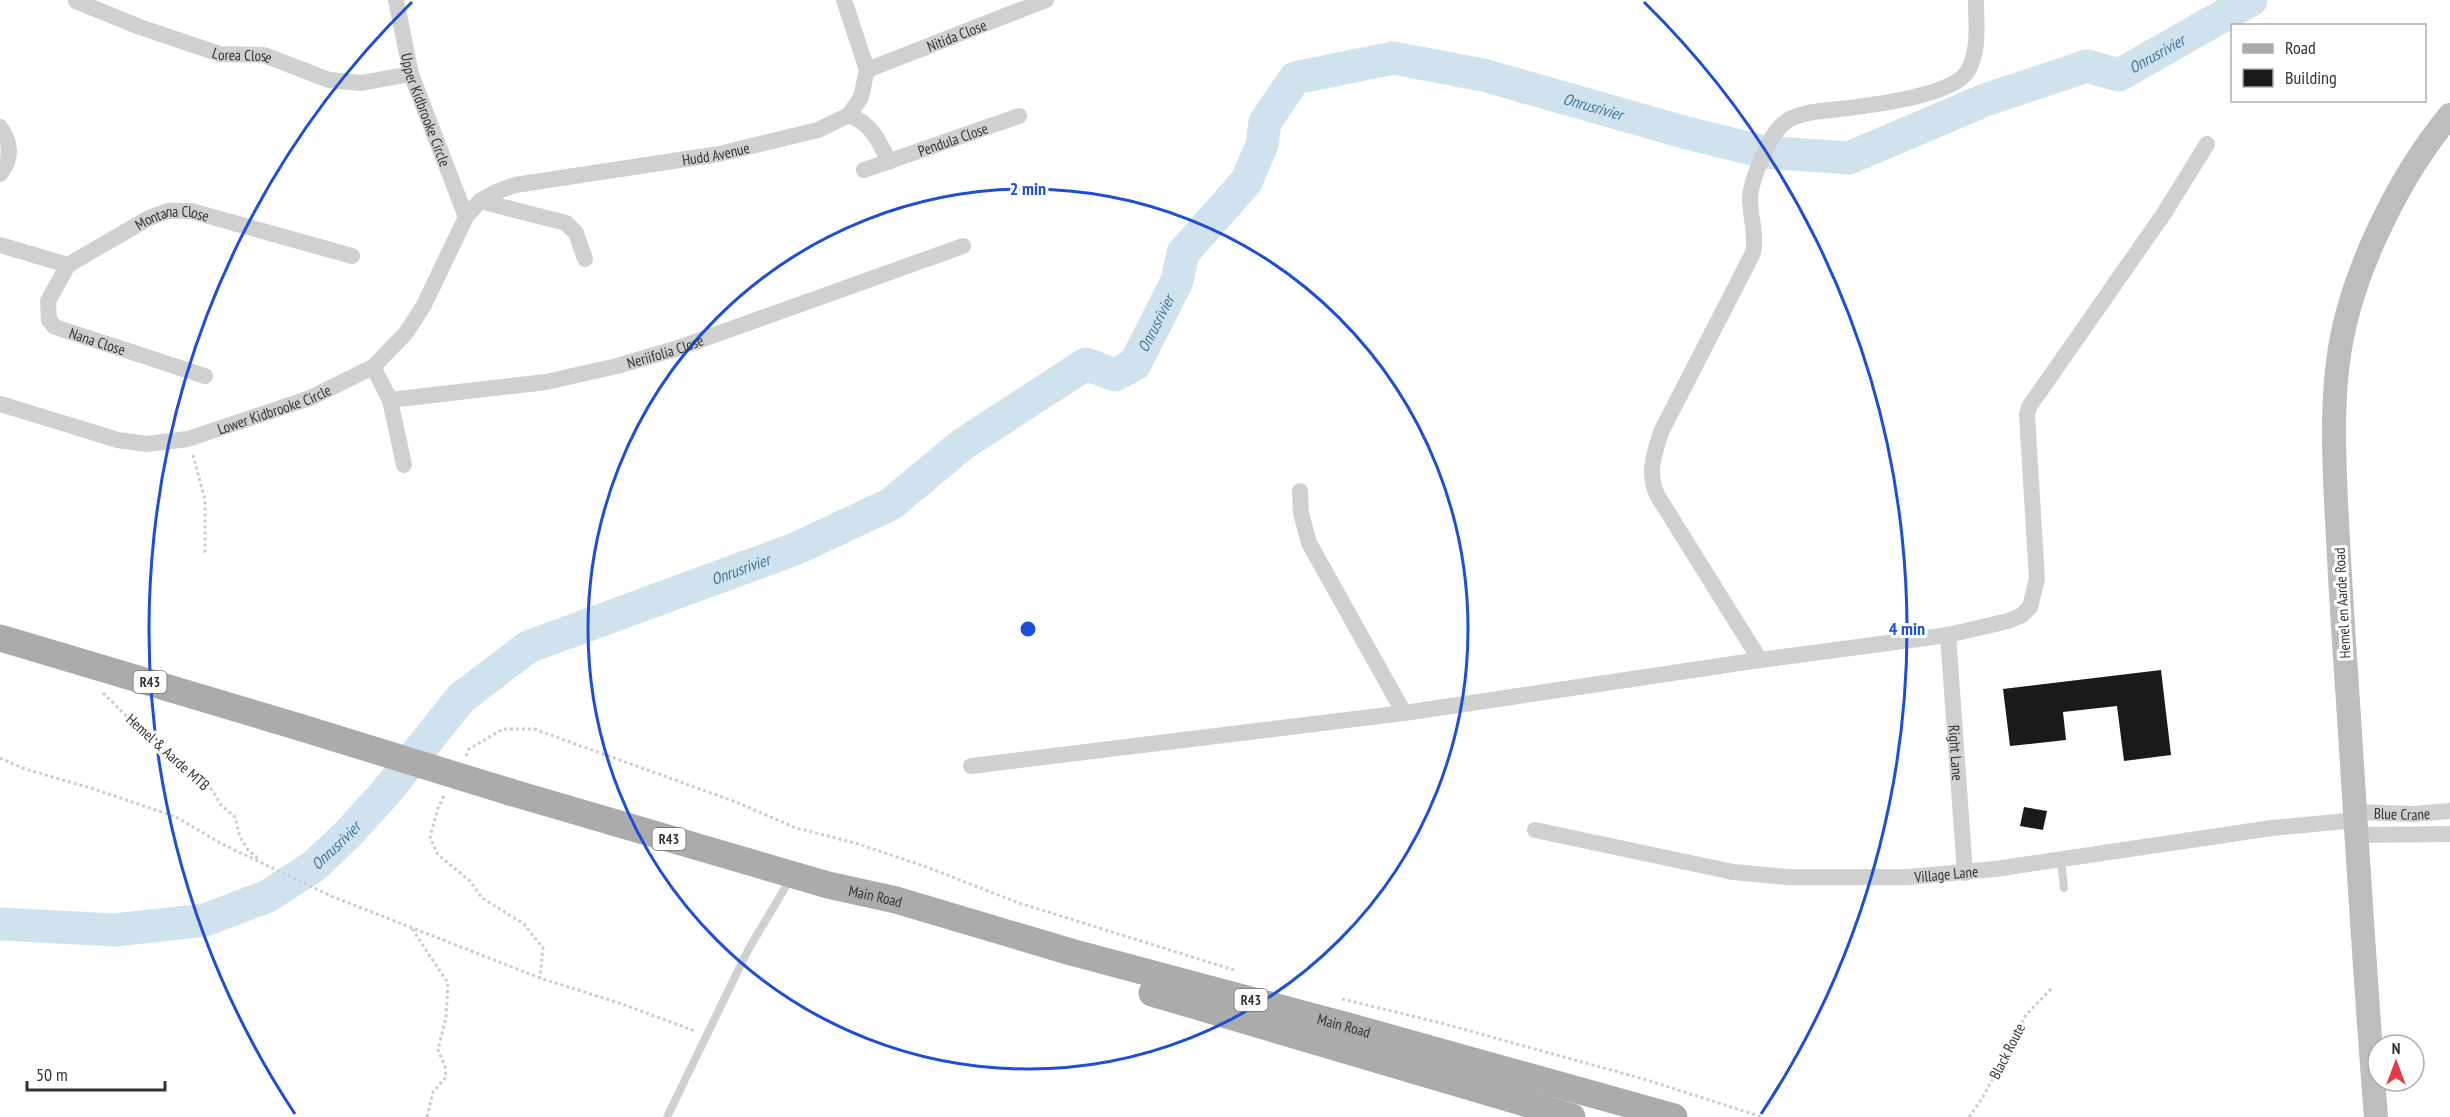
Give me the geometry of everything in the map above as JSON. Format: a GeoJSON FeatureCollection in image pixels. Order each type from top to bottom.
{"type":"FeatureCollection","features":[{"type":"Feature","properties":{"kind":"main road","name":"Hemel en Aarde Road"},"geometry":{"type":"LineString","coordinates":[[2376,1117],[2336,492],[2334,437],[2338,360],[2351,306],[2369,252],[2394,196],[2431,137],[2450,115]]}},
{"type":"Feature","properties":{"kind":"main road","name":"R43"},"geometry":{"type":"LineString","coordinates":[[0,638],[828,885]]}},
{"type":"Feature","properties":{"kind":"main road","name":"Main Road"},"geometry":{"type":"LineString","coordinates":[[828,885],[863,906],[917,923],[1572,1117]]}},
{"type":"Feature","properties":{"kind":"main road","name":"Main Road"},"geometry":{"type":"LineString","coordinates":[[828,885],[896,900],[1082,955],[1674,1117]]}},
{"type":"Feature","properties":{"kind":"street","name":"Upper Kidbrooke Circle"},"geometry":{"type":"LineString","coordinates":[[396,0],[411,74],[466,217]]}},
{"type":"Feature","properties":{"kind":"street"},"geometry":{"type":"LineString","coordinates":[[844,0],[867,70],[861,97],[849,116],[860,119],[878,137],[889,162]]}},
{"type":"Feature","properties":{"kind":"street","name":"Nitida Close"},"geometry":{"type":"LineString","coordinates":[[867,70],[1046,0]]}},
{"type":"Feature","properties":{"kind":"street"},"geometry":{"type":"LineString","coordinates":[[1760,660],[1657,495],[1651,476],[1652,461],[1661,432],[1753,253],[1755,237],[1751,188],[1780,126],[1801,115],[1896,100],[1936,91],[1956,83],[1971,64],[1977,27],[1976,0]]}},
{"type":"Feature","properties":{"kind":"street","name":"Lorea Close"},"geometry":{"type":"LineString","coordinates":[[76,1],[140,27],[209,50],[238,55],[264,55],[329,80],[361,83],[411,74]]}},
{"type":"Feature","properties":{"kind":"street","name":"Hudd Avenue"},"geometry":{"type":"LineString","coordinates":[[466,217],[480,201],[515,185],[719,154],[818,130],[849,116]]}},
{"type":"Feature","properties":{"kind":"street","name":"Pendula Close"},"geometry":{"type":"LineString","coordinates":[[864,170],[1018,116]]}},
{"type":"Feature","properties":{"kind":"street"},"geometry":{"type":"LineString","coordinates":[[0,127],[8,139],[10,152],[6,167],[0,174]]}},
{"type":"Feature","properties":{"kind":"street"},"geometry":{"type":"LineString","coordinates":[[971,766],[1404,713],[1760,660],[1948,635],[2008,621],[2022,615],[2030,607],[2037,579],[2027,423],[2029,407],[2165,212],[2207,144]]}},
{"type":"Feature","properties":{"kind":"street"},"geometry":{"type":"LineString","coordinates":[[480,201],[566,223],[576,233],[585,259]]}},
{"type":"Feature","properties":{"kind":"street","name":"Montana Close"},"geometry":{"type":"LineString","coordinates":[[68,266],[149,218],[168,212],[191,211],[352,256]]}},
{"type":"Feature","properties":{"kind":"street","name":"Lower Kidbrooke Circle"},"geometry":{"type":"LineString","coordinates":[[0,404],[118,440],[146,444],[188,439],[310,398],[373,367],[406,333],[424,305],[466,217]]}},
{"type":"Feature","properties":{"kind":"street"},"geometry":{"type":"LineString","coordinates":[[0,245],[68,266]]}},
{"type":"Feature","properties":{"kind":"street","name":"Neriifolia Close"},"geometry":{"type":"LineString","coordinates":[[390,400],[546,382],[617,366],[675,349],[963,246]]}},
{"type":"Feature","properties":{"kind":"street","name":"Nana Close"},"geometry":{"type":"LineString","coordinates":[[68,266],[48,301],[49,320],[55,327],[205,376]]}},
{"type":"Feature","properties":{"kind":"street"},"geometry":{"type":"LineString","coordinates":[[373,367],[390,400],[404,465]]}},
{"type":"Feature","properties":{"kind":"street"},"geometry":{"type":"LineString","coordinates":[[1300,491],[1301,513],[1309,543],[1404,713]]}},
{"type":"Feature","properties":{"kind":"street","name":"Right Lane"},"geometry":{"type":"LineString","coordinates":[[1948,635],[1965,873]]}},
{"type":"Feature","properties":{"kind":"street"},"geometry":{"type":"LineString","coordinates":[[2450,811],[2450,825]]}},
{"type":"Feature","properties":{"kind":"street","name":"Blue Crane"},"geometry":{"type":"LineString","coordinates":[[2357,822],[2450,811]]}},
{"type":"Feature","properties":{"kind":"street","name":"Blue Crane"},"geometry":{"type":"LineString","coordinates":[[2357,822],[2450,834]]}},
{"type":"Feature","properties":{"kind":"street","name":"Village Lane"},"geometry":{"type":"LineString","coordinates":[[1535,830],[1733,872],[1787,877],[1909,877],[1965,873],[2272,828],[2357,822]]}},
{"type":"Feature","properties":{"kind":"lane"},"geometry":{"type":"LineString","coordinates":[[2061,860],[2064,888]]}},
{"type":"Feature","properties":{"kind":"lane"},"geometry":{"type":"LineString","coordinates":[[667,1117],[748,950],[793,875]]}},
{"type":"Feature","properties":{"kind":"path"},"geometry":{"type":"LineString","coordinates":[[188,439],[205,500],[205,554]]}},
{"type":"Feature","properties":{"kind":"path","name":"Hemel & Aarde MTB"},"geometry":{"type":"LineString","coordinates":[[100,690],[117,704],[153,742],[196,773],[210,787],[221,805],[235,817],[240,837],[248,850],[263,863]]}},
{"type":"Feature","properties":{"kind":"path"},"geometry":{"type":"LineString","coordinates":[[0,758],[25,769],[94,789],[176,817],[222,844],[331,896],[540,978],[619,1003],[705,1035]]}},
{"type":"Feature","properties":{"kind":"path"},"geometry":{"type":"LineString","coordinates":[[411,927],[448,983],[446,1017],[438,1050],[445,1066],[446,1077],[433,1092],[427,1117]]}},
{"type":"Feature","properties":{"kind":"path","name":"Black Route"},"geometry":{"type":"LineString","coordinates":[[1969,1117],[1983,1097],[2026,1015],[2051,989]]}},
{"type":"Feature","properties":{"kind":"building"},"geometry":{"type":"Polygon","coordinates":[[[2161,670],[2171,755],[2124,761],[2117,706],[2063,712],[2066,740],[2010,746],[2003,689],[2161,670]]]}},
{"type":"Feature","properties":{"kind":"building"},"geometry":{"type":"Polygon","coordinates":[[[2024,807],[2047,811],[2043,830],[2020,826],[2024,807]]]}},
{"type":"Feature","properties":{"kind":"waterway","name":"Onrusrivier"},"geometry":{"type":"LineString","coordinates":[[0,924],[115,930],[205,920],[268,896],[314,866],[348,834],[386,792],[461,698],[528,647],[795,549],[891,504],[963,444],[1086,364],[1115,375],[1135,364],[1177,281],[1183,253],[1246,182],[1262,145],[1265,122],[1295,78],[1393,58],[1483,75],[1687,133],[1764,152],[1849,158],[1985,100],[2087,66],[2119,75],[2251,0]]}}]}
